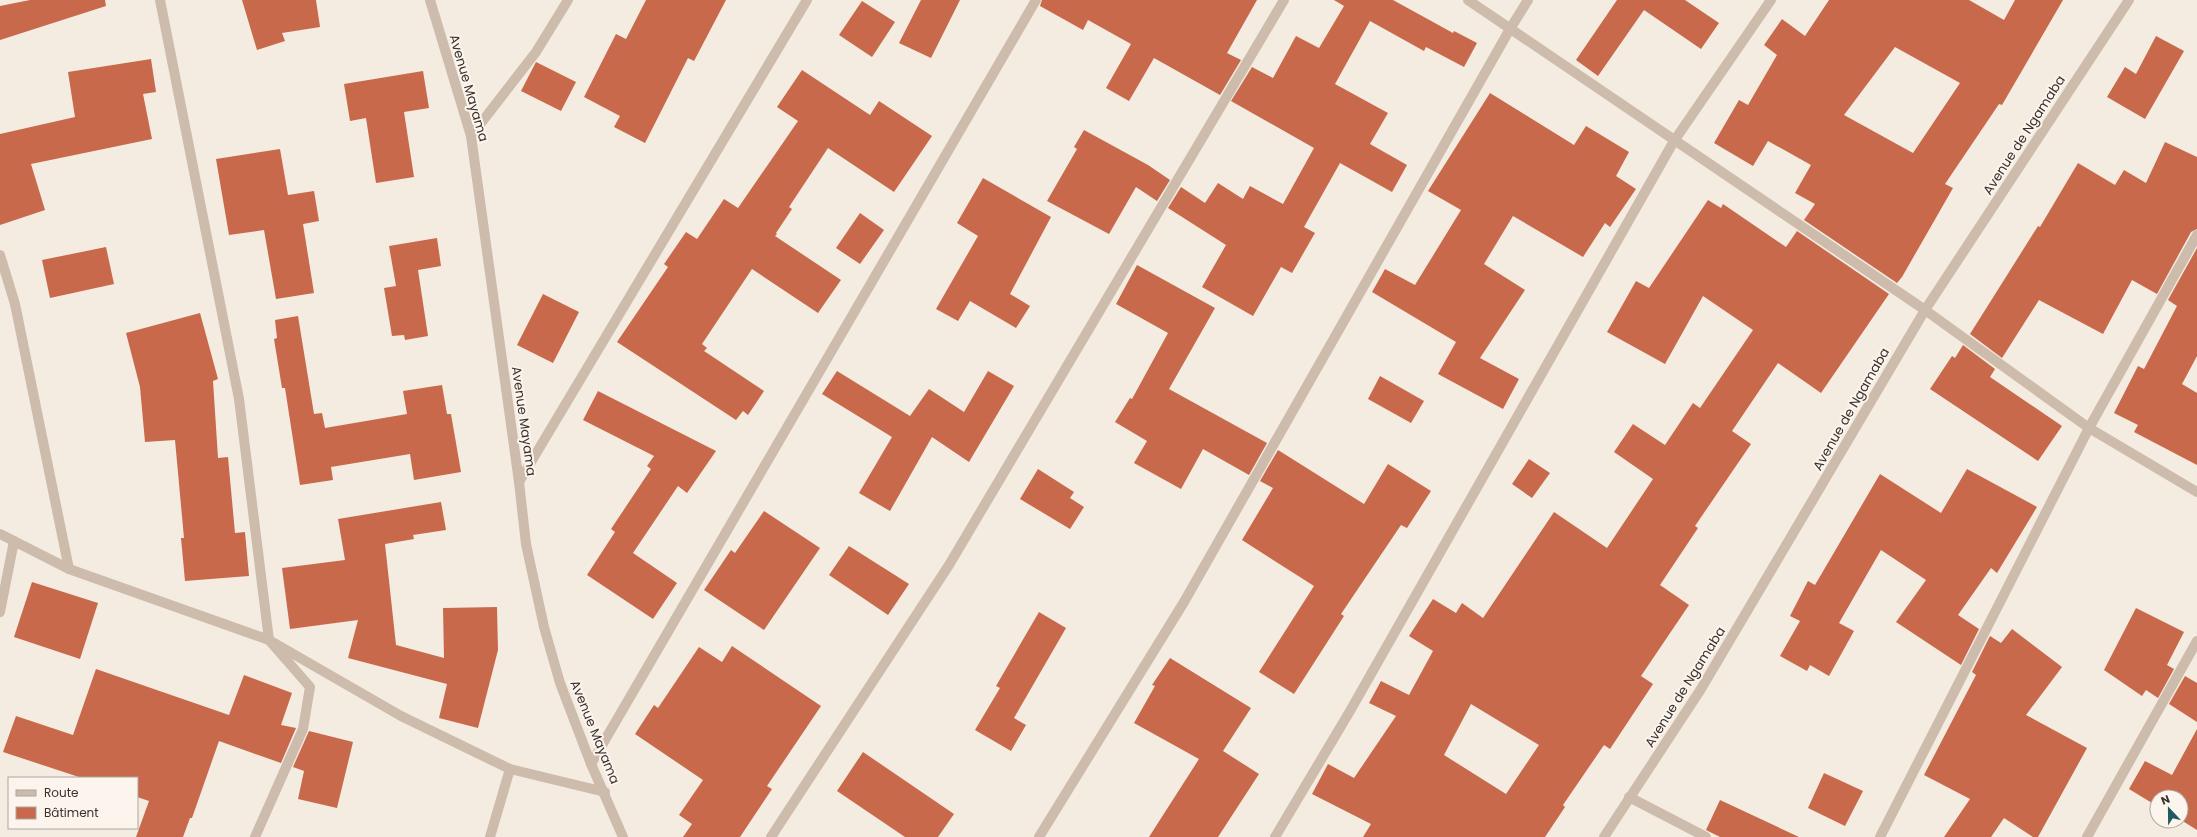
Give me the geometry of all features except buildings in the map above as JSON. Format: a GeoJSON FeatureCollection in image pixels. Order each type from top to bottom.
{"type":"FeatureCollection","features":[{"type":"Feature","properties":{"kind":"street"},"geometry":{"type":"LineString","coordinates":[[160,0],[239,399],[269,640],[310,687],[303,729],[255,837]]}},
{"type":"Feature","properties":{"kind":"street","name":"Avenue Mayama"},"geometry":{"type":"LineString","coordinates":[[430,0],[471,136],[519,482],[526,544],[544,627],[560,683],[591,764],[605,792],[623,837]]}},
{"type":"Feature","properties":{"kind":"street"},"geometry":{"type":"LineString","coordinates":[[471,136],[536,52],[568,0]]}},
{"type":"Feature","properties":{"kind":"street"},"geometry":{"type":"LineString","coordinates":[[519,482],[807,0]]}},
{"type":"Feature","properties":{"kind":"street"},"geometry":{"type":"LineString","coordinates":[[591,764],[1036,0]]}},
{"type":"Feature","properties":{"kind":"street"},"geometry":{"type":"LineString","coordinates":[[771,837],[949,565],[1284,0]]}},
{"type":"Feature","properties":{"kind":"street"},"geometry":{"type":"LineString","coordinates":[[1468,0],[1925,310],[2089,428],[2197,492]]}},
{"type":"Feature","properties":{"kind":"street"},"geometry":{"type":"LineString","coordinates":[[1039,837],[1184,602],[1510,28],[1528,0]]}},
{"type":"Feature","properties":{"kind":"street"},"geometry":{"type":"LineString","coordinates":[[1274,837],[1354,704],[1674,141],[1771,0]]}},
{"type":"Feature","properties":{"kind":"street","name":"Avenue de Ngamaba"},"geometry":{"type":"LineString","coordinates":[[1604,837],[1701,689],[1925,310],[2129,0]]}},
{"type":"Feature","properties":{"kind":"street"},"geometry":{"type":"LineString","coordinates":[[1880,837],[2089,428],[2197,234]]}},
{"type":"Feature","properties":{"kind":"street"},"geometry":{"type":"LineString","coordinates":[[0,255],[14,304],[69,569]]}},
{"type":"Feature","properties":{"kind":"street"},"geometry":{"type":"LineString","coordinates":[[0,534],[69,569],[269,640],[401,716],[510,769],[605,792]]}},
{"type":"Feature","properties":{"kind":"street"},"geometry":{"type":"LineString","coordinates":[[0,612],[14,541]]}},
{"type":"Feature","properties":{"kind":"street"},"geometry":{"type":"LineString","coordinates":[[2087,837],[2197,641]]}},
{"type":"Feature","properties":{"kind":"street"},"geometry":{"type":"LineString","coordinates":[[490,837],[510,769]]}},
{"type":"Feature","properties":{"kind":"street"},"geometry":{"type":"LineString","coordinates":[[1629,797],[1706,837]]}}]}
